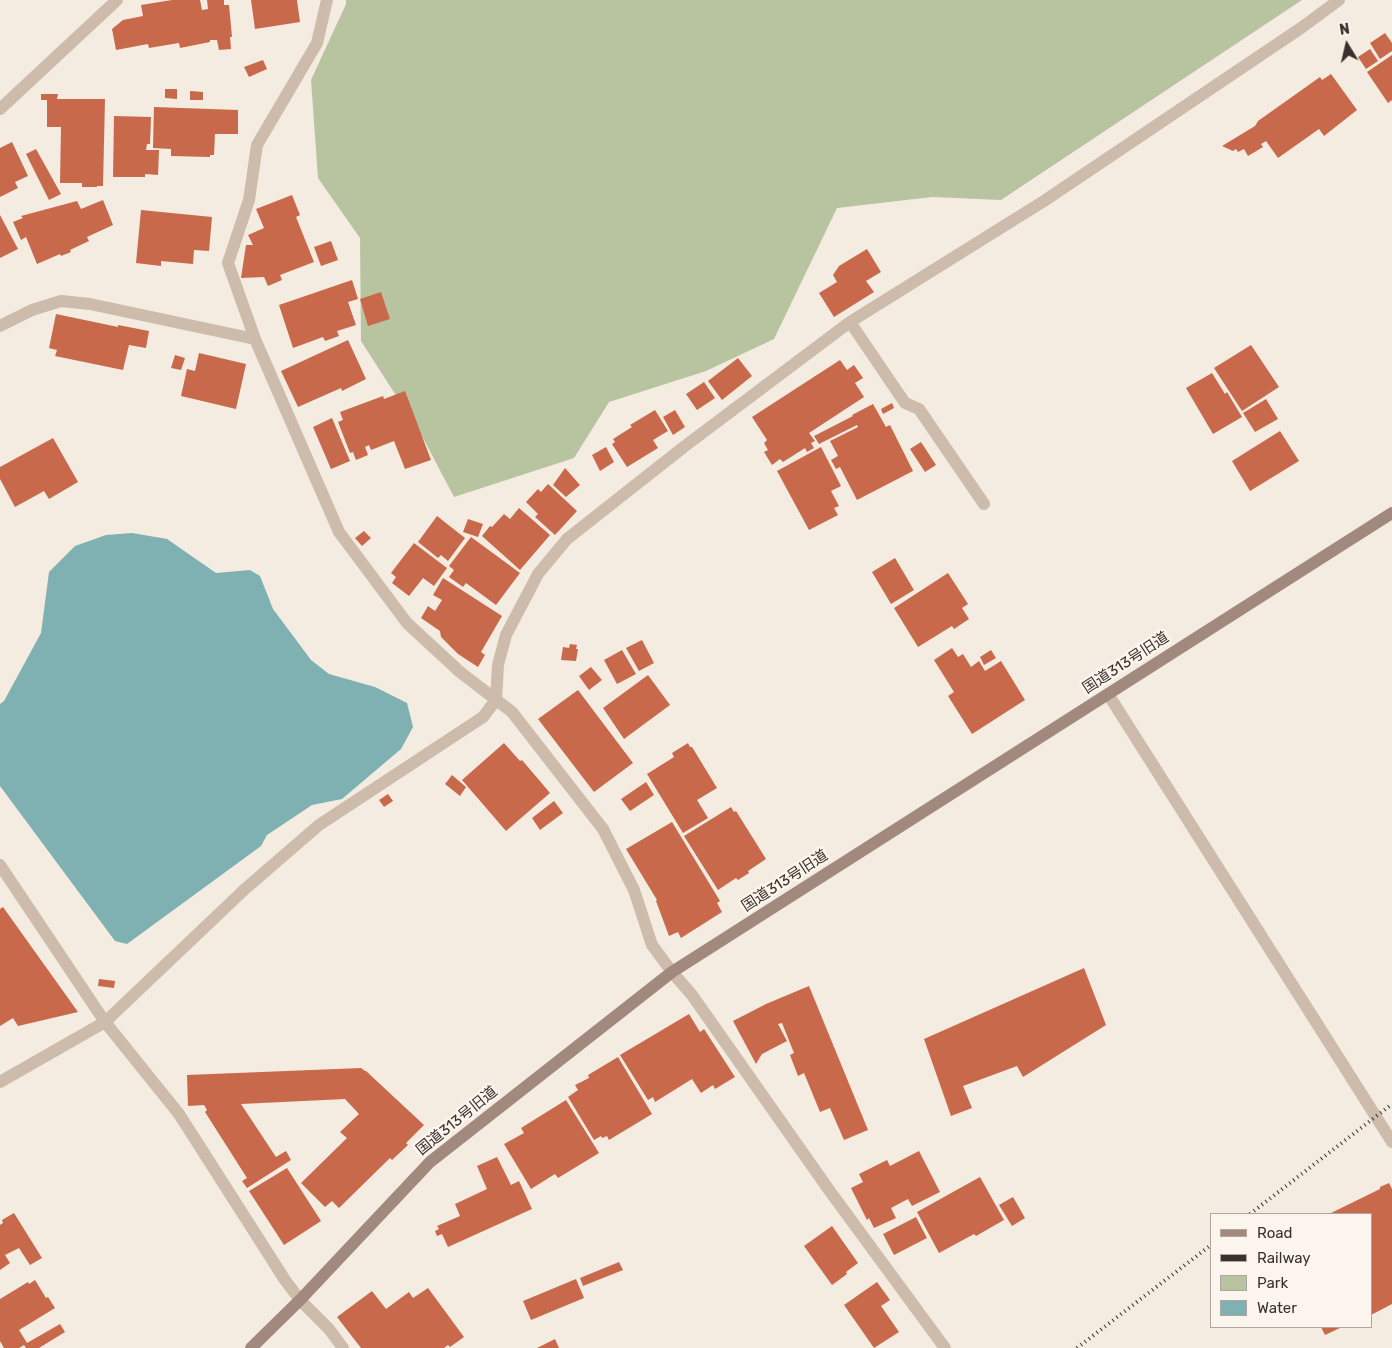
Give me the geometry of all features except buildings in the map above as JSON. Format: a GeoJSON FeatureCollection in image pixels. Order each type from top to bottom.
{"type":"FeatureCollection","features":[{"type":"Feature","properties":{"kind":"street"},"geometry":{"type":"LineString","coordinates":[[0,109],[117,0]]}},
{"type":"Feature","properties":{"kind":"street"},"geometry":{"type":"LineString","coordinates":[[327,0],[317,44],[257,146],[249,200],[228,263],[255,339],[339,532],[407,623],[460,672],[512,712],[603,829],[634,890],[652,945],[692,995],[829,1190],[945,1348]]}},
{"type":"Feature","properties":{"kind":"street"},"geometry":{"type":"LineString","coordinates":[[0,1082],[105,1022],[245,889],[319,825],[483,716],[496,700],[498,665],[506,636],[538,574],[567,539],[685,446],[850,322],[1044,201],[1301,28],[1339,0]]}},
{"type":"Feature","properties":{"kind":"street"},"geometry":{"type":"LineString","coordinates":[[0,326],[32,310],[61,301],[90,304],[255,339]]}},
{"type":"Feature","properties":{"kind":"street"},"geometry":{"type":"LineString","coordinates":[[850,322],[905,403],[919,409],[984,504]]}},
{"type":"Feature","properties":{"kind":"street","name":"国道313号旧道"},"geometry":{"type":"LineString","coordinates":[[252,1348],[430,1162],[672,972],[1392,513]]}},
{"type":"Feature","properties":{"kind":"street"},"geometry":{"type":"LineString","coordinates":[[1108,694],[1392,1142]]}},
{"type":"Feature","properties":{"kind":"street"},"geometry":{"type":"LineString","coordinates":[[0,865],[105,1022],[179,1114],[285,1280],[300,1300],[329,1329],[343,1348]]}},
{"type":"Feature","properties":{"kind":"green space"},"geometry":{"type":"Polygon","coordinates":[[[346,0],[1302,0],[1001,200],[932,197],[837,208],[774,339],[706,371],[609,402],[574,458],[454,497],[422,436],[361,341],[360,238],[318,178],[311,80],[346,4],[346,0]]]}},
{"type":"Feature","properties":{"kind":"water"},"geometry":{"type":"Polygon","coordinates":[[[132,533],[167,539],[216,573],[250,570],[260,576],[273,609],[311,660],[329,674],[375,687],[407,703],[413,727],[401,749],[342,799],[312,805],[267,835],[261,846],[127,944],[115,941],[0,786],[0,704],[4,701],[41,633],[49,572],[75,546],[106,535],[132,533]]]}},
{"type":"Feature","properties":{"kind":"railway"},"geometry":{"type":"LineString","coordinates":[[1251,1213],[1392,1104]]}},
{"type":"Feature","properties":{"kind":"railway"},"geometry":{"type":"LineString","coordinates":[[1077,1348],[1210,1246]]}}]}
